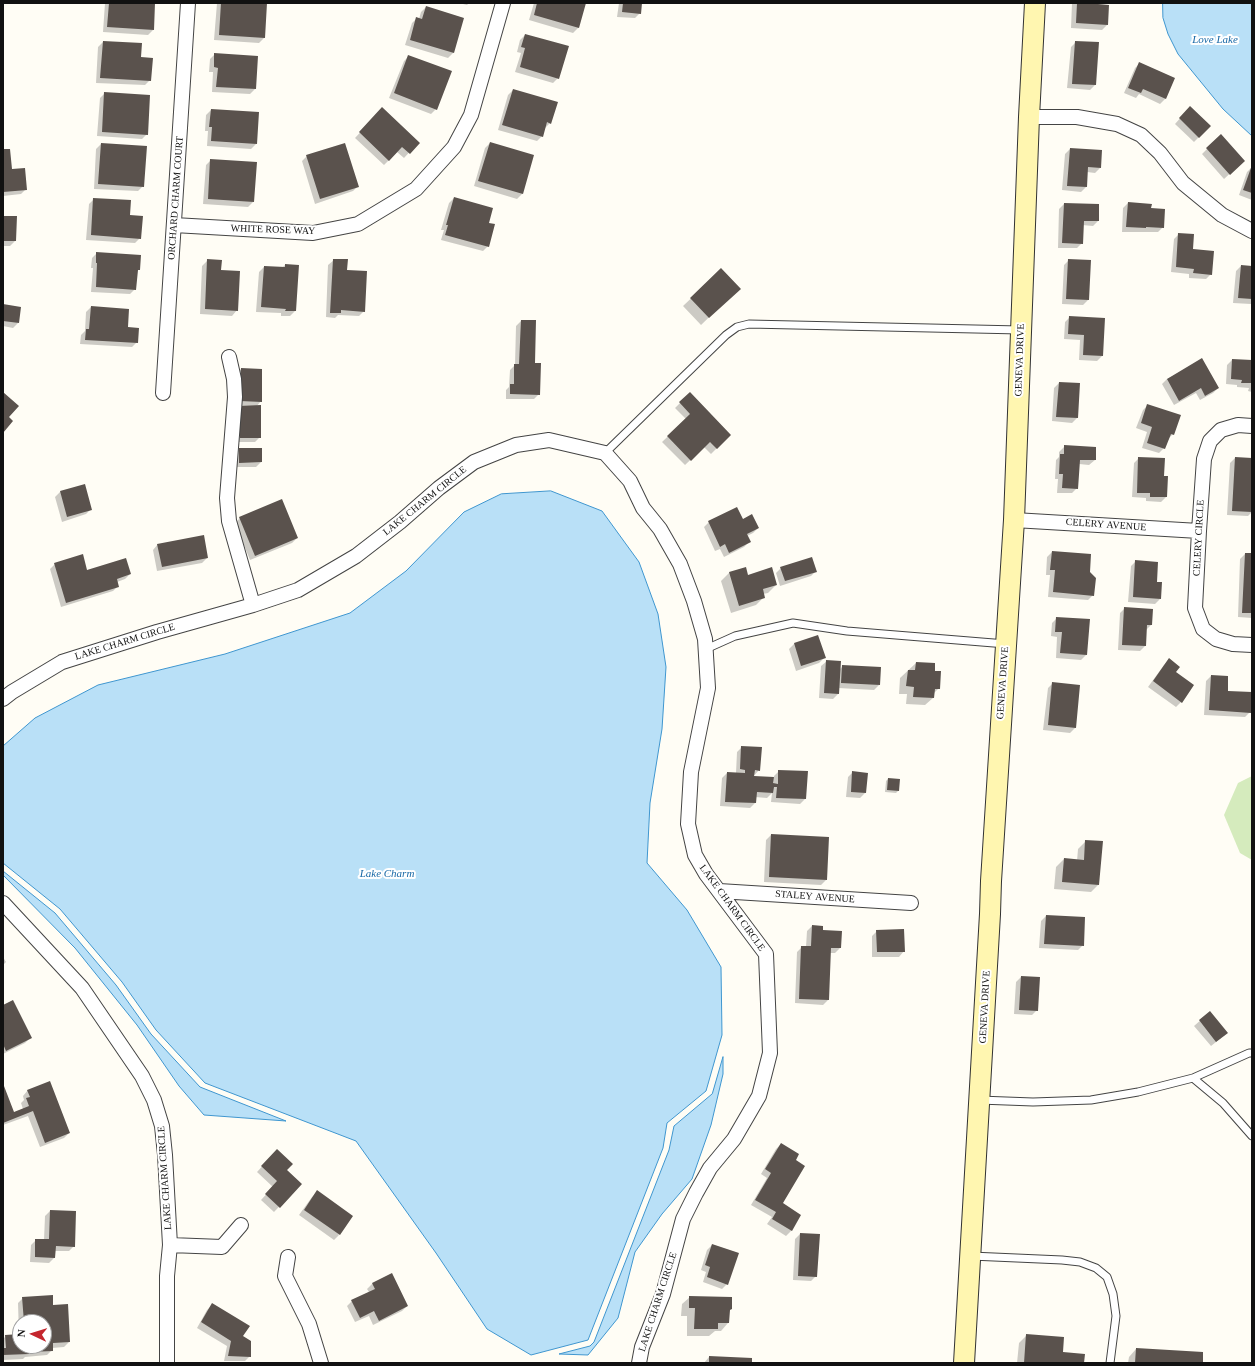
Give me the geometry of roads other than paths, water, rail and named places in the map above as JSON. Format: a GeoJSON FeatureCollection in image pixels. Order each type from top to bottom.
{"type":"FeatureCollection","features":[{"type":"Feature","properties":{"kind":"main road","name":"GENEVA DRIVE"},"geometry":{"type":"LineString","coordinates":[[964,1363],[991,881],[1014,520],[1029,117],[1035,3]]}},
{"type":"Feature","properties":{"kind":"street","name":"ORCHARD CHARM COURT"},"geometry":{"type":"LineString","coordinates":[[163,393],[188,3]]}},
{"type":"Feature","properties":{"kind":"street","name":"WHITE ROSE WAY"},"geometry":{"type":"LineString","coordinates":[[174,225],[314,233],[358,224],[416,189],[454,147],[472,115],[503,3]]}},
{"type":"Feature","properties":{"kind":"street"},"geometry":{"type":"LineString","coordinates":[[1029,117],[1077,117],[1117,124],[1141,135],[1160,153],[1183,183],[1222,215],[1252,231]]}},
{"type":"Feature","properties":{"kind":"street"},"geometry":{"type":"LineString","coordinates":[[229,357],[234,379],[235,397],[228,498],[229,521],[253,605]]}},
{"type":"Feature","properties":{"kind":"street","name":"CELERY CIRCLE"},"geometry":{"type":"LineString","coordinates":[[1252,426],[1238,425],[1221,430],[1210,441],[1204,459],[1195,608],[1203,629],[1216,639],[1233,644],[1252,646]]}},
{"type":"Feature","properties":{"kind":"street","name":"LAKE CHARM CIRCLE"},"geometry":{"type":"LineString","coordinates":[[3,699],[62,662],[157,632],[253,605],[298,590],[356,556],[400,522],[439,488],[474,462],[516,445],[549,440],[604,453],[630,481],[643,508],[660,529],[680,564],[694,601],[705,640],[708,688],[691,772],[688,824],[695,855],[706,874],[766,954],[770,1053],[759,1096],[734,1139],[710,1168],[683,1219],[663,1294],[642,1347],[639,1363]]}},
{"type":"Feature","properties":{"kind":"street","name":"CELERY AVENUE"},"geometry":{"type":"LineString","coordinates":[[1014,520],[1199,531]]}},
{"type":"Feature","properties":{"kind":"street","name":"STALEY AVENUE"},"geometry":{"type":"LineString","coordinates":[[719,891],[910,903]]}},
{"type":"Feature","properties":{"kind":"street","name":"LAKE CHARM CIRCLE"},"geometry":{"type":"LineString","coordinates":[[3,902],[82,988],[142,1076],[154,1100],[162,1126],[170,1244],[167,1276],[167,1363]]}},
{"type":"Feature","properties":{"kind":"street"},"geometry":{"type":"LineString","coordinates":[[170,1244],[222,1247],[241,1225]]}},
{"type":"Feature","properties":{"kind":"street"},"geometry":{"type":"LineString","coordinates":[[288,1257],[285,1276],[309,1324],[321,1363]]}},
{"type":"Feature","properties":{"kind":"lane"},"geometry":{"type":"LineString","coordinates":[[604,453],[726,334],[749,324],[1021,330]]}},
{"type":"Feature","properties":{"kind":"lane"},"geometry":{"type":"LineString","coordinates":[[706,648],[735,636],[793,623],[847,631],[1006,644]]}},
{"type":"Feature","properties":{"kind":"lane"},"geometry":{"type":"LineString","coordinates":[[979,1100],[1033,1102],[1091,1100],[1138,1092],[1192,1078],[1252,1053]]}},
{"type":"Feature","properties":{"kind":"lane"},"geometry":{"type":"LineString","coordinates":[[1192,1078],[1223,1103],[1252,1136]]}},
{"type":"Feature","properties":{"kind":"lane"},"geometry":{"type":"LineString","coordinates":[[970,1256],[1062,1260],[1080,1262],[1096,1268],[1107,1277],[1113,1294],[1116,1316],[1110,1363]]}},
{"type":"Feature","properties":{"kind":"water","name":"Love Lake"},"geometry":{"type":"Polygon","coordinates":[[[1163,3],[1252,3],[1252,136],[1223,109],[1178,54],[1168,34],[1163,18],[1163,3]]]}},
{"type":"Feature","properties":{"kind":"water","name":"Lake Charm"},"geometry":{"type":"Polygon","coordinates":[[[551,491],[602,511],[639,562],[658,614],[666,667],[662,729],[650,803],[647,863],[687,910],[721,967],[722,1035],[706,1091],[667,1123],[663,1148],[588,1340],[531,1355],[487,1329],[436,1253],[356,1141],[205,1083],[156,1030],[122,982],[60,909],[3,863],[3,746],[35,718],[98,685],[225,654],[350,613],[406,571],[464,512],[501,494],[551,491]]]}},
{"type":"Feature","properties":{"kind":"water"},"geometry":{"type":"Polygon","coordinates":[[[3,871],[55,913],[116,985],[151,1034],[200,1087],[286,1121],[204,1115],[179,1086],[137,1025],[75,948],[3,875],[3,871]]]}},
{"type":"Feature","properties":{"kind":"water"},"geometry":{"type":"Polygon","coordinates":[[[723,1057],[723,1074],[711,1125],[692,1179],[662,1214],[635,1252],[618,1318],[588,1355],[559,1354],[590,1346],[594,1342],[669,1150],[674,1126],[712,1094],[723,1057]]]}}]}
